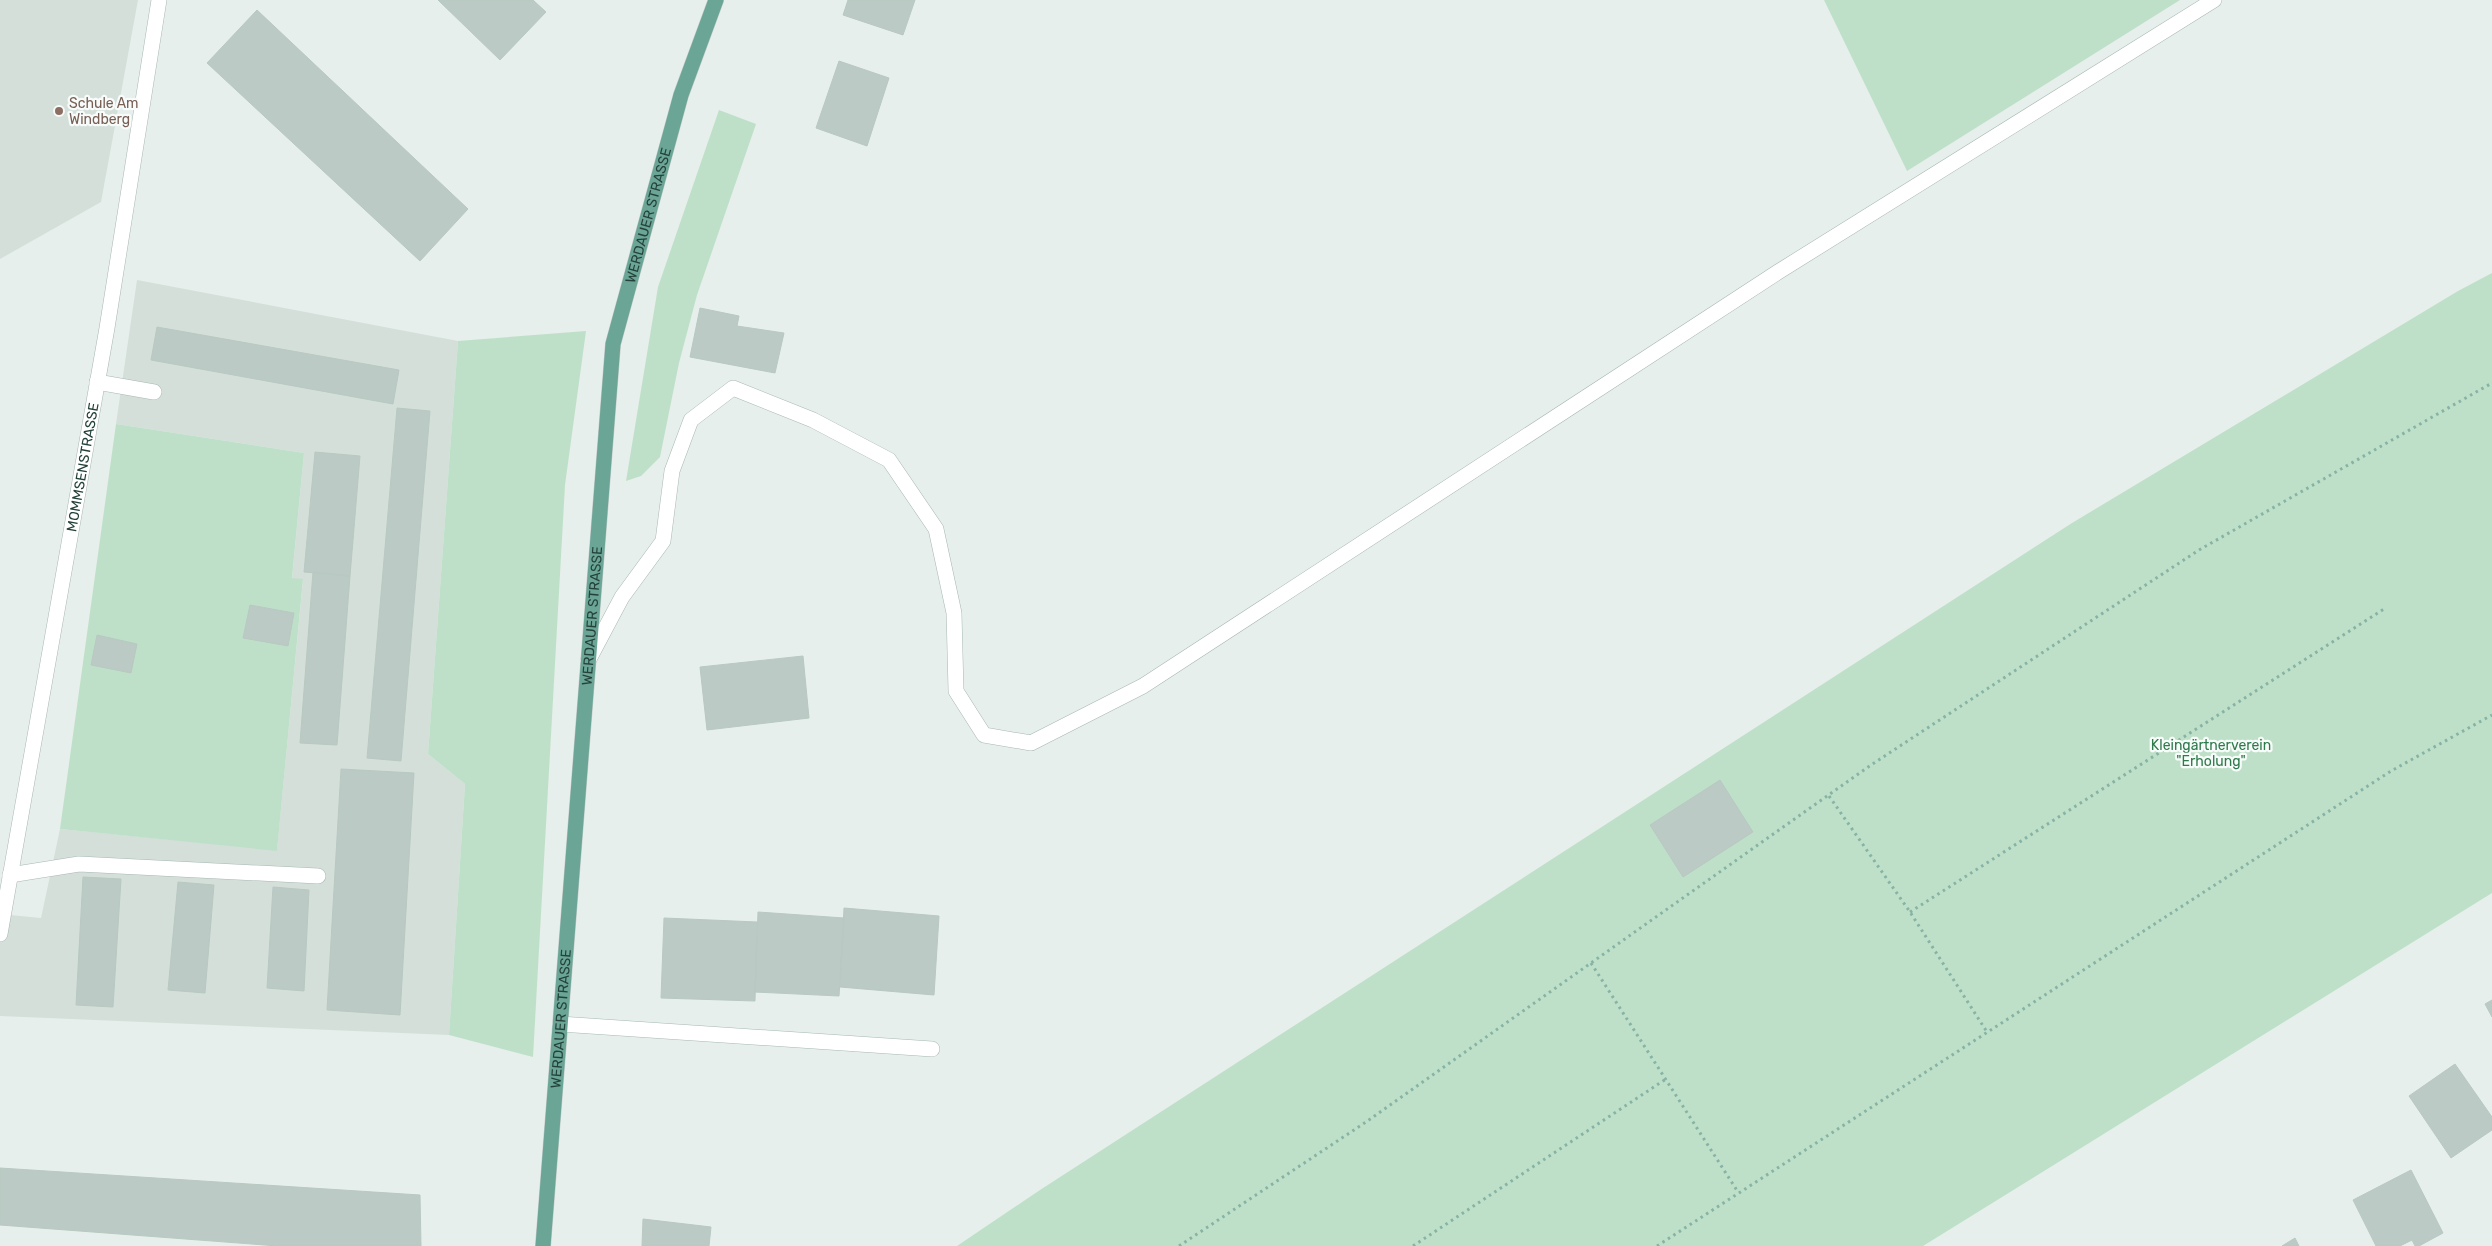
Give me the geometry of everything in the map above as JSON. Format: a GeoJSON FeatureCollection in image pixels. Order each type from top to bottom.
{"type":"FeatureCollection","features":[{"type":"Feature","properties":{"kind":"main road","name":"WERDAUER STRASSE"},"geometry":{"type":"LineString","coordinates":[[543,1246],[613,344],[682,96],[716,0]]}},
{"type":"Feature","properties":{"kind":"street","name":"MOMMSENSTRASSE"},"geometry":{"type":"LineString","coordinates":[[0,934],[97,382],[159,0]]}},
{"type":"Feature","properties":{"kind":"street"},"geometry":{"type":"LineString","coordinates":[[588,662],[622,597],[663,541],[672,471],[691,420],[733,388],[814,420],[890,460],[936,529],[954,613],[956,691],[984,735],[1031,743],[1143,686],[1778,272],[2214,0]]}},
{"type":"Feature","properties":{"kind":"street"},"geometry":{"type":"LineString","coordinates":[[97,382],[154,392]]}},
{"type":"Feature","properties":{"kind":"street"},"geometry":{"type":"LineString","coordinates":[[10,875],[79,864],[318,876]]}},
{"type":"Feature","properties":{"kind":"street"},"geometry":{"type":"LineString","coordinates":[[560,1024],[932,1049]]}},
{"type":"Feature","properties":{"kind":"path"},"geometry":{"type":"LineString","coordinates":[[1179,1246],[1366,1122],[1871,765],[2198,550],[2492,383]]}},
{"type":"Feature","properties":{"kind":"path"},"geometry":{"type":"LineString","coordinates":[[1910,912],[2384,609]]}},
{"type":"Feature","properties":{"kind":"path"},"geometry":{"type":"LineString","coordinates":[[1657,1246],[2391,771],[2492,714]]}},
{"type":"Feature","properties":{"kind":"path"},"geometry":{"type":"LineString","coordinates":[[1829,796],[1910,912],[1987,1032]]}},
{"type":"Feature","properties":{"kind":"path"},"geometry":{"type":"LineString","coordinates":[[1591,963],[1738,1192]]}},
{"type":"Feature","properties":{"kind":"path"},"geometry":{"type":"LineString","coordinates":[[1413,1246],[1666,1079]]}},
{"type":"Feature","properties":{"kind":"shaded area","name":"Schule Am Windberg"},"geometry":{"type":"Polygon","coordinates":[[[0,0],[138,0],[101,202],[0,259],[0,0]]]}},
{"type":"Feature","properties":{"kind":"shaded area"},"geometry":{"type":"Polygon","coordinates":[[[137,280],[458,341],[428,754],[465,784],[449,1035],[0,1016],[0,914],[41,918],[60,829],[277,850],[303,580],[292,579],[304,453],[116,424],[137,280]]]}},
{"type":"Feature","properties":{"kind":"green space"},"geometry":{"type":"Polygon","coordinates":[[[1824,0],[2180,0],[1907,171],[1824,0]]]}},
{"type":"Feature","properties":{"kind":"green space"},"geometry":{"type":"Polygon","coordinates":[[[719,110],[756,124],[697,295],[679,363],[660,457],[641,476],[626,481],[658,287],[719,110]]]}},
{"type":"Feature","properties":{"kind":"green space","name":"Kleingärtnerverein \"Erholung\""},"geometry":{"type":"Polygon","coordinates":[[[2492,273],[2492,893],[1923,1246],[957,1246],[1040,1190],[2072,523],[2458,291],[2492,273]]]}},
{"type":"Feature","properties":{"kind":"green space"},"geometry":{"type":"Polygon","coordinates":[[[586,331],[565,485],[533,1057],[449,1035],[465,784],[428,754],[458,341],[586,331]]]}},
{"type":"Feature","properties":{"kind":"green space"},"geometry":{"type":"Polygon","coordinates":[[[116,424],[304,453],[292,578],[303,579],[277,851],[60,829],[116,424]]]}},
{"type":"Feature","properties":{"kind":"building"},"geometry":{"type":"Polygon","coordinates":[[[438,0],[533,0],[546,12],[500,60],[438,0]]]}},
{"type":"Feature","properties":{"kind":"building"},"geometry":{"type":"Polygon","coordinates":[[[848,0],[915,0],[903,35],[843,15],[848,0]]]}},
{"type":"Feature","properties":{"kind":"building"},"geometry":{"type":"Polygon","coordinates":[[[257,10],[468,209],[420,261],[207,63],[257,10]]]}},
{"type":"Feature","properties":{"kind":"building"},"geometry":{"type":"Polygon","coordinates":[[[839,61],[889,78],[867,146],[816,128],[839,61]]]}},
{"type":"Feature","properties":{"kind":"building"},"geometry":{"type":"Polygon","coordinates":[[[700,308],[739,316],[737,326],[784,333],[775,373],[690,357],[700,308]]]}},
{"type":"Feature","properties":{"kind":"building"},"geometry":{"type":"Polygon","coordinates":[[[157,327],[399,370],[393,404],[151,360],[157,327]]]}},
{"type":"Feature","properties":{"kind":"building"},"geometry":{"type":"Polygon","coordinates":[[[397,408],[430,411],[401,761],[367,758],[397,408]]]}},
{"type":"Feature","properties":{"kind":"building"},"geometry":{"type":"Polygon","coordinates":[[[315,452],[360,456],[350,576],[304,572],[315,452]]]}},
{"type":"Feature","properties":{"kind":"building"},"geometry":{"type":"Polygon","coordinates":[[[313,572],[350,576],[337,745],[300,743],[313,572]]]}},
{"type":"Feature","properties":{"kind":"building"},"geometry":{"type":"Polygon","coordinates":[[[250,605],[294,613],[288,646],[243,638],[250,605]]]}},
{"type":"Feature","properties":{"kind":"building"},"geometry":{"type":"Polygon","coordinates":[[[97,635],[137,644],[131,673],[91,665],[97,635]]]}},
{"type":"Feature","properties":{"kind":"building"},"geometry":{"type":"Polygon","coordinates":[[[803,656],[809,718],[707,730],[700,667],[803,656]]]}},
{"type":"Feature","properties":{"kind":"building"},"geometry":{"type":"Polygon","coordinates":[[[341,769],[414,773],[400,1015],[327,1010],[341,769]]]}},
{"type":"Feature","properties":{"kind":"building"},"geometry":{"type":"Polygon","coordinates":[[[1720,780],[1753,832],[1683,877],[1650,825],[1720,780]]]}},
{"type":"Feature","properties":{"kind":"building"},"geometry":{"type":"Polygon","coordinates":[[[83,877],[121,879],[113,1007],[76,1005],[83,877]]]}},
{"type":"Feature","properties":{"kind":"building"},"geometry":{"type":"Polygon","coordinates":[[[178,882],[214,885],[205,993],[168,990],[178,882]]]}},
{"type":"Feature","properties":{"kind":"building"},"geometry":{"type":"Polygon","coordinates":[[[273,887],[309,890],[304,991],[267,988],[273,887]]]}},
{"type":"Feature","properties":{"kind":"building"},"geometry":{"type":"Polygon","coordinates":[[[844,908],[939,916],[934,995],[840,987],[844,908]]]}},
{"type":"Feature","properties":{"kind":"building"},"geometry":{"type":"Polygon","coordinates":[[[758,912],[844,918],[839,996],[755,992],[758,912]]]}},
{"type":"Feature","properties":{"kind":"building"},"geometry":{"type":"Polygon","coordinates":[[[664,918],[757,922],[755,1001],[661,998],[664,918]]]}},
{"type":"Feature","properties":{"kind":"building"},"geometry":{"type":"Polygon","coordinates":[[[2492,1000],[2492,1017],[2485,1004],[2492,1000]]]}},
{"type":"Feature","properties":{"kind":"building"},"geometry":{"type":"Polygon","coordinates":[[[2455,1064],[2492,1117],[2492,1130],[2451,1158],[2409,1096],[2455,1064]]]}},
{"type":"Feature","properties":{"kind":"building"},"geometry":{"type":"Polygon","coordinates":[[[0,1168],[420,1195],[421,1246],[278,1246],[0,1225],[0,1168]]]}},
{"type":"Feature","properties":{"kind":"building"},"geometry":{"type":"Polygon","coordinates":[[[2411,1170],[2443,1233],[2419,1246],[2415,1246],[2412,1240],[2400,1246],[2376,1246],[2353,1200],[2411,1170]]]}},
{"type":"Feature","properties":{"kind":"building"},"geometry":{"type":"Polygon","coordinates":[[[643,1219],[711,1227],[709,1246],[642,1246],[643,1219]]]}},
{"type":"Feature","properties":{"kind":"building"},"geometry":{"type":"Polygon","coordinates":[[[2295,1238],[2299,1246],[2282,1246],[2295,1238]]]}},
{"type":"Feature","properties":{"kind":"place","name":"Schule Am Windberg"},"geometry":{"type":"Point","coordinates":[59,111]}}]}
